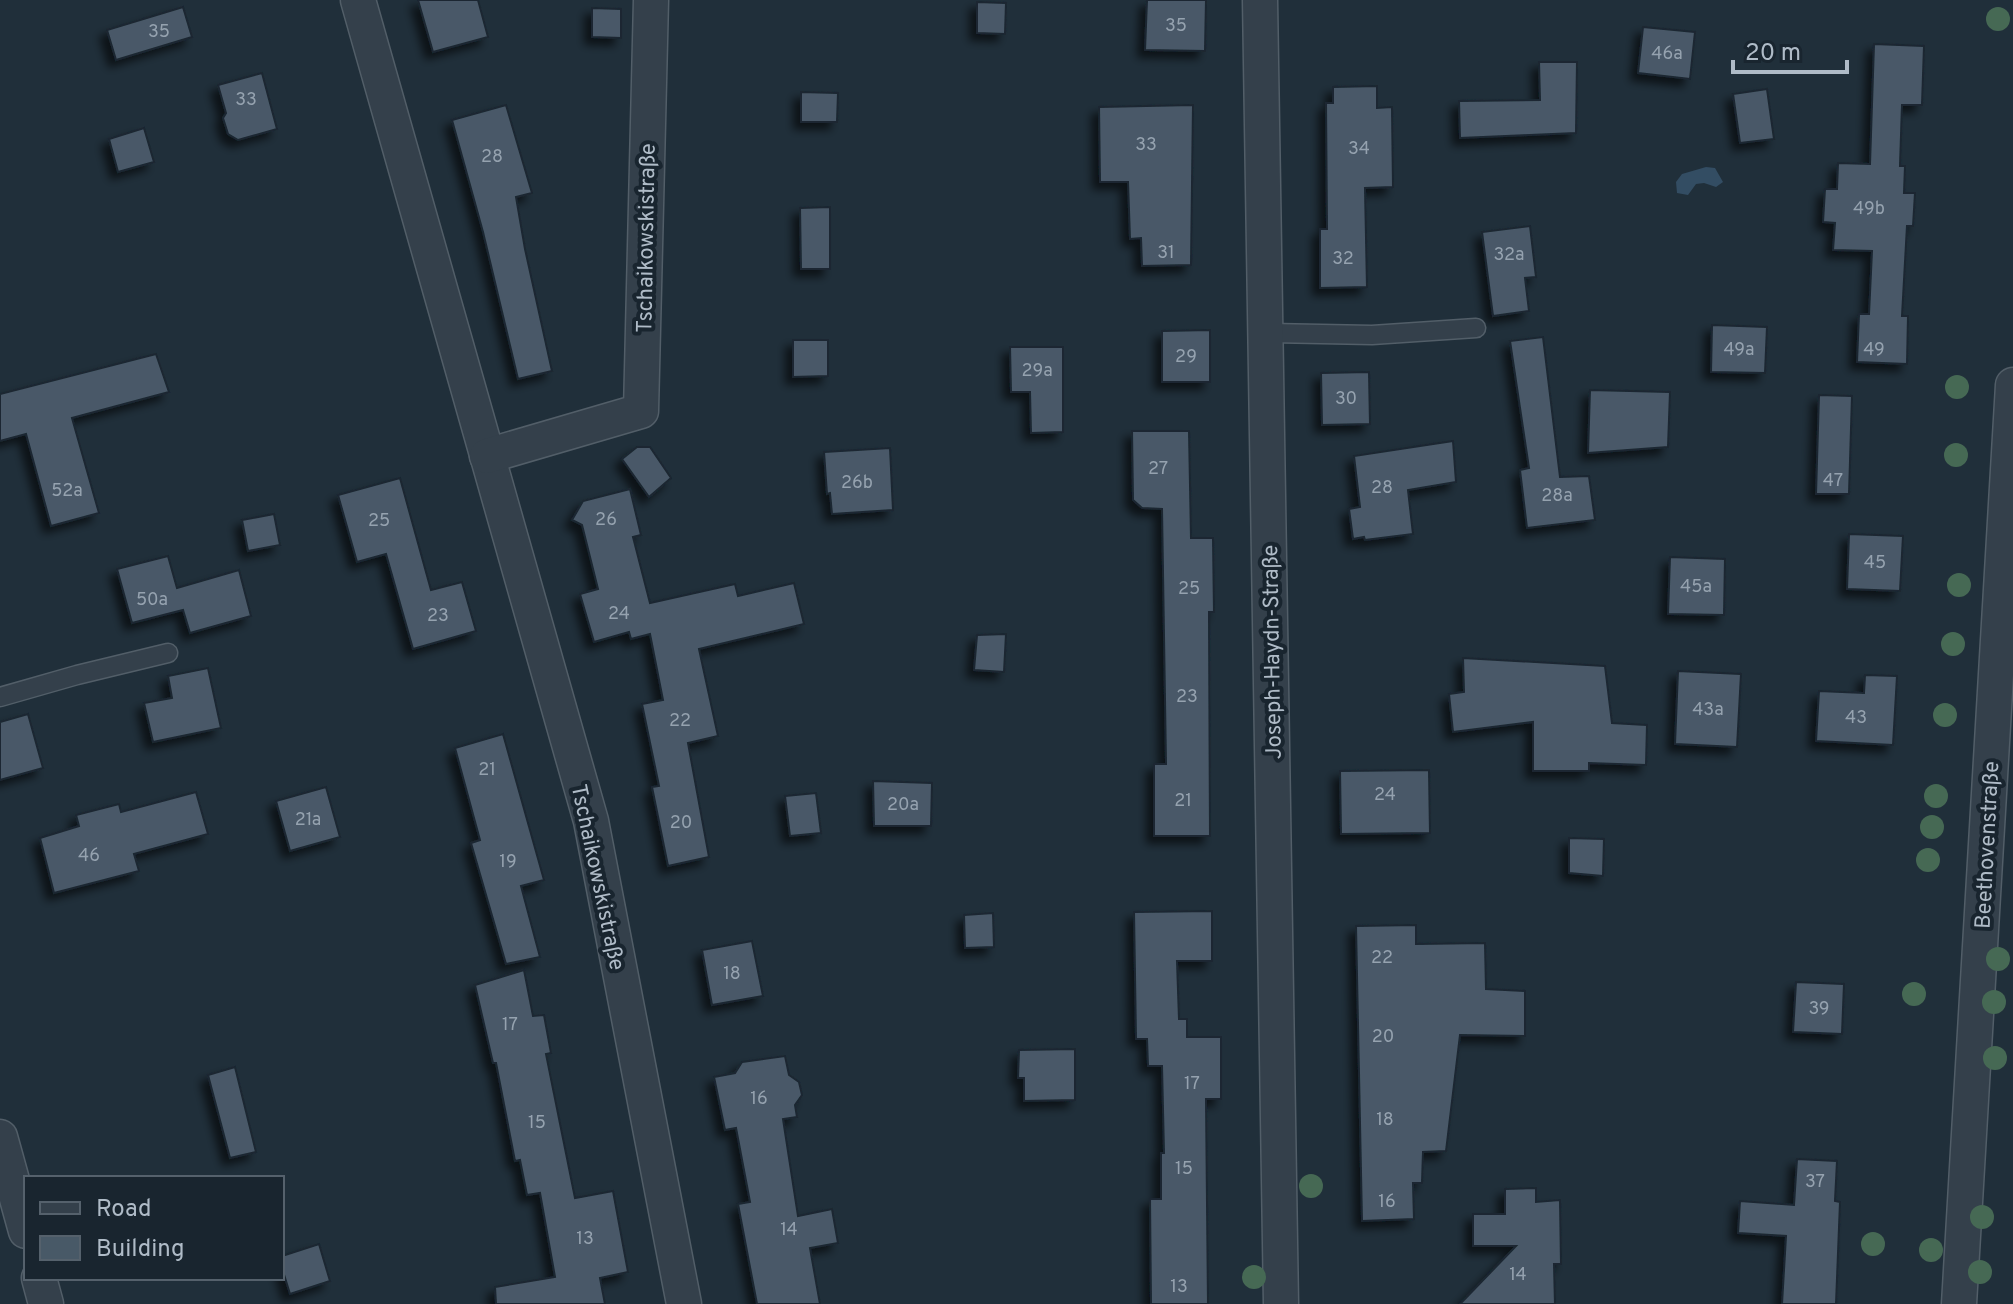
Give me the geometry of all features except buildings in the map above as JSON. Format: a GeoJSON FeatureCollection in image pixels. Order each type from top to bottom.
{"type":"FeatureCollection","features":[{"type":"Feature","properties":{"kind":"street","name":"Tschaikowskistraße"},"geometry":{"type":"LineString","coordinates":[[358,0],[591,821],[684,1304]]}},
{"type":"Feature","properties":{"kind":"street","name":"Tschaikowskistraße"},"geometry":{"type":"LineString","coordinates":[[487,456],[641,411],[651,0]]}},
{"type":"Feature","properties":{"kind":"street","name":"Joseph-Haydn-Straße"},"geometry":{"type":"LineString","coordinates":[[1260,0],[1281,1304]]}},
{"type":"Feature","properties":{"kind":"street","name":"Beethovenstraße"},"geometry":{"type":"LineString","coordinates":[[1959,1304],[2013,385]]}},
{"type":"Feature","properties":{"kind":"street"},"geometry":{"type":"LineString","coordinates":[[0,1137],[24,1224]]}},
{"type":"Feature","properties":{"kind":"street"},"geometry":{"type":"LineString","coordinates":[[40,1280],[46,1304]]}},
{"type":"Feature","properties":{"kind":"lane"},"geometry":{"type":"LineString","coordinates":[[1265,333],[1372,335],[1476,328]]}},
{"type":"Feature","properties":{"kind":"lane"},"geometry":{"type":"LineString","coordinates":[[0,697],[168,653]]}},
{"type":"Feature","properties":{"kind":"water"},"geometry":{"type":"Polygon","coordinates":[[[1706,167],[1715,168],[1723,182],[1716,187],[1696,184],[1688,195],[1677,193],[1676,182],[1682,174],[1706,167]]]}}]}
